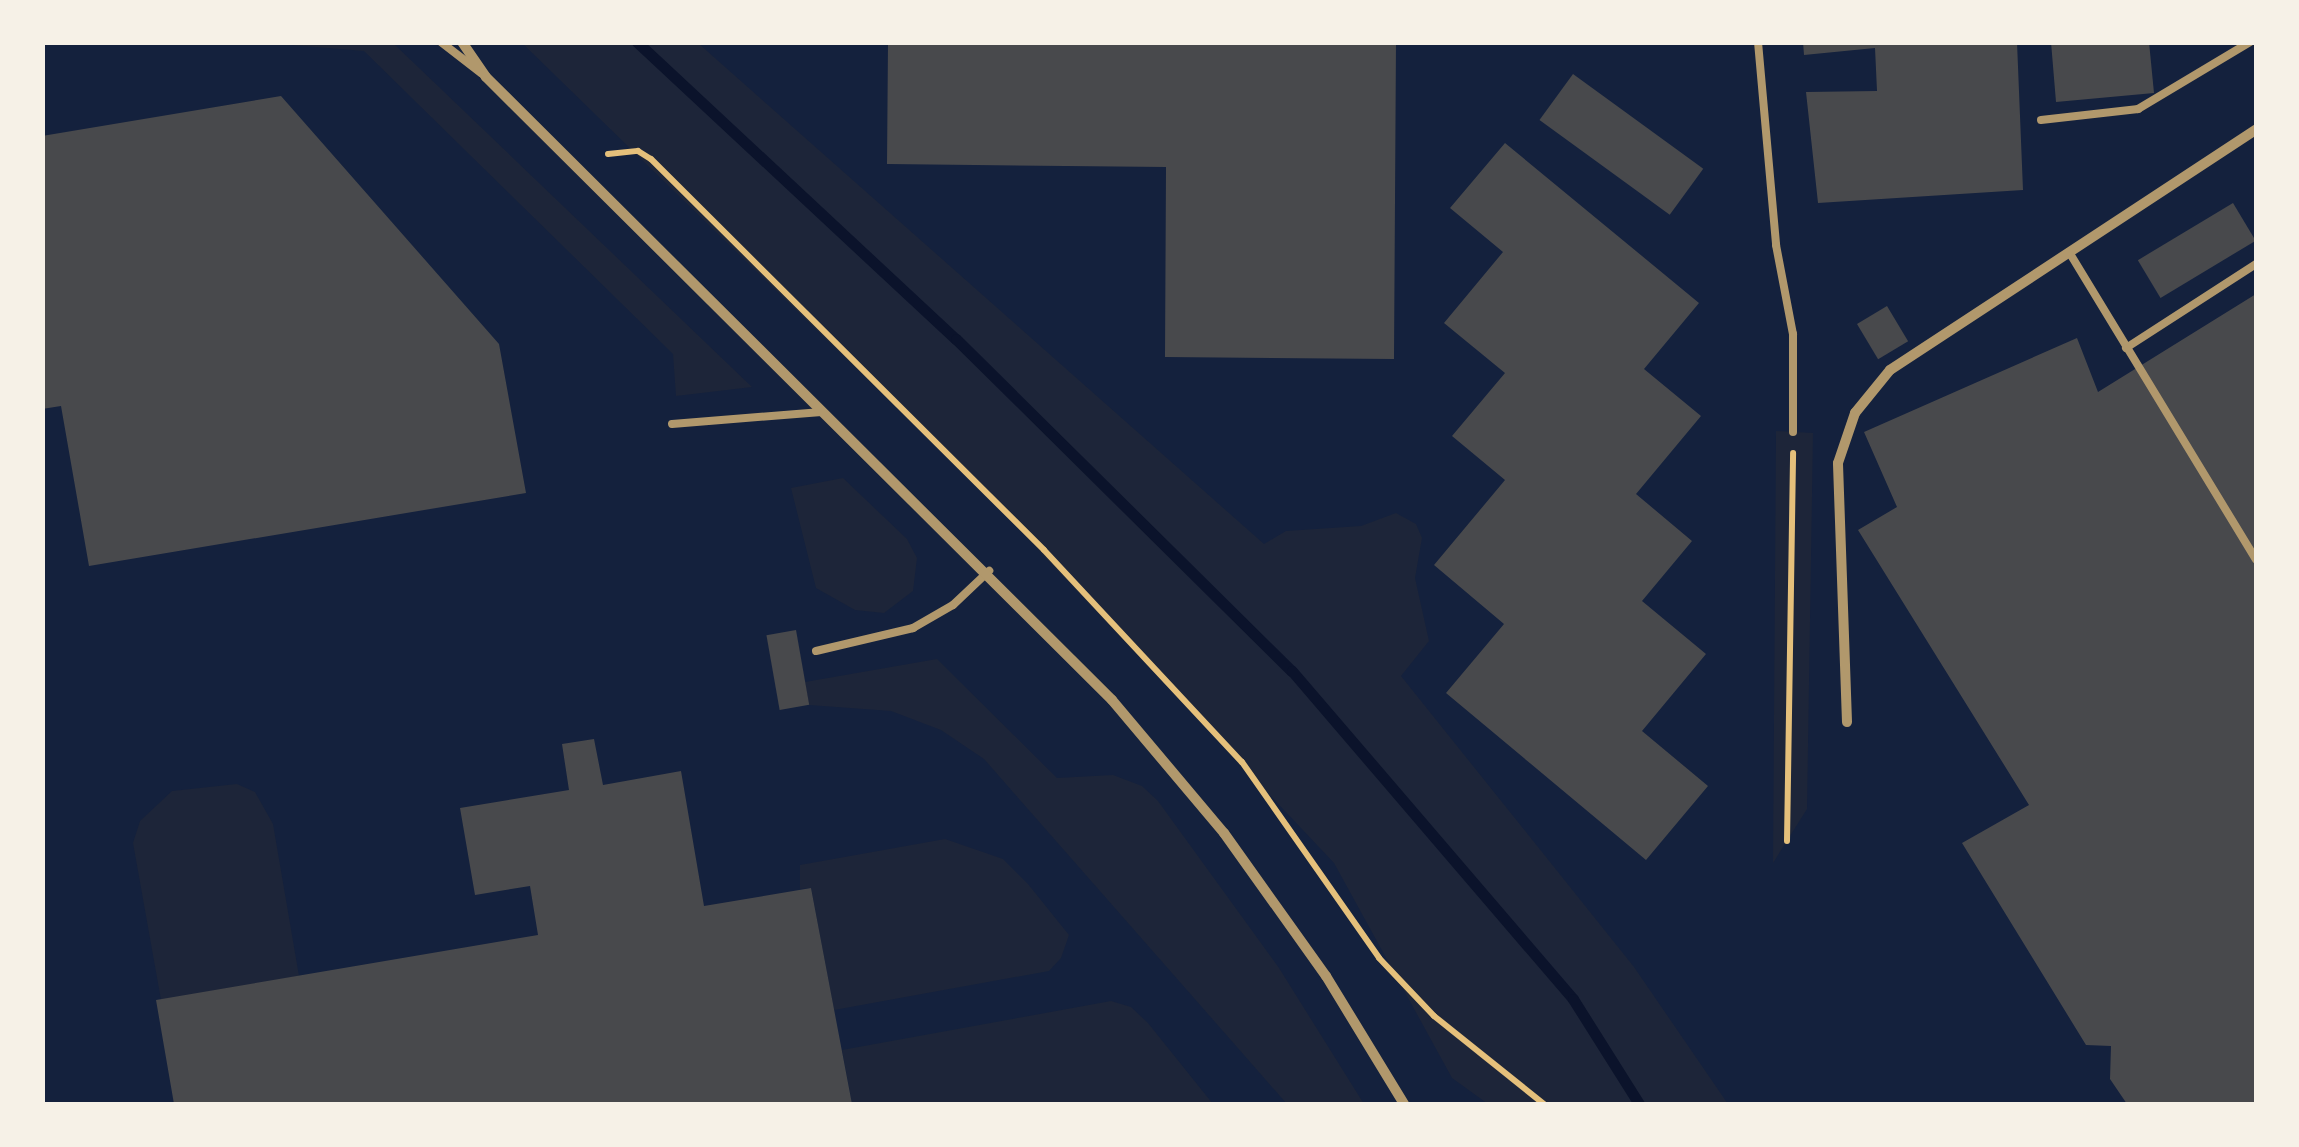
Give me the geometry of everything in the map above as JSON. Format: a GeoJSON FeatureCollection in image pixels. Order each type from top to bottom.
{"type":"FeatureCollection","features":[{"type":"Feature","properties":{"kind":"street"},"geometry":{"type":"LineString","coordinates":[[462,42],[486,77],[988,571],[1112,700],[1224,833],[1326,976],[1404,1104]]}},
{"type":"Feature","properties":{"kind":"street"},"geometry":{"type":"LineString","coordinates":[[1847,722],[1838,463],[1856,413],[1890,370],[2256,130]]}},
{"type":"Feature","properties":{"kind":"lane"},"geometry":{"type":"LineString","coordinates":[[441,42],[486,77]]}},
{"type":"Feature","properties":{"kind":"lane"},"geometry":{"type":"LineString","coordinates":[[1758,42],[1776,244],[1793,334],[1793,432]]}},
{"type":"Feature","properties":{"kind":"lane"},"geometry":{"type":"LineString","coordinates":[[2041,120],[2138,109],[2250,42]]}},
{"type":"Feature","properties":{"kind":"lane"},"geometry":{"type":"LineString","coordinates":[[2068,250],[2256,560]]}},
{"type":"Feature","properties":{"kind":"lane"},"geometry":{"type":"LineString","coordinates":[[2126,348],[2256,264]]}},
{"type":"Feature","properties":{"kind":"lane"},"geometry":{"type":"LineString","coordinates":[[672,424],[826,412]]}},
{"type":"Feature","properties":{"kind":"lane"},"geometry":{"type":"LineString","coordinates":[[816,651],[914,628],[953,605],[988,571]]}},
{"type":"Feature","properties":{"kind":"path"},"geometry":{"type":"LineString","coordinates":[[608,154],[638,151],[651,159],[1044,550],[1242,762],[1378,958],[1434,1016],[1544,1104]]}},
{"type":"Feature","properties":{"kind":"path"},"geometry":{"type":"LineString","coordinates":[[1787,840],[1793,432]]}},
{"type":"Feature","properties":{"kind":"shaded area"},"geometry":{"type":"Polygon","coordinates":[[[267,43],[393,43],[752,387],[676,396],[673,354],[364,51],[267,43]]]}},
{"type":"Feature","properties":{"kind":"shaded area"},"geometry":{"type":"Polygon","coordinates":[[[522,43],[698,43],[1264,544],[1286,531],[1361,526],[1396,513],[1416,524],[1422,538],[1415,578],[1429,641],[1401,676],[1634,967],[1728,1104],[1488,1104],[1452,1078],[1334,863],[988,497],[522,43]]]}},
{"type":"Feature","properties":{"kind":"shaded area"},"geometry":{"type":"Polygon","coordinates":[[[1776,431],[1813,433],[1807,809],[1773,863],[1776,431]]]}},
{"type":"Feature","properties":{"kind":"shaded area"},"geometry":{"type":"Polygon","coordinates":[[[843,478],[907,539],[917,558],[913,591],[884,613],[855,610],[816,588],[791,488],[843,478]]]}},
{"type":"Feature","properties":{"kind":"shaded area"},"geometry":{"type":"Polygon","coordinates":[[[937,659],[1057,778],[1113,775],[1142,786],[1158,801],[1279,968],[1364,1104],[1287,1104],[984,759],[941,730],[891,711],[809,705],[805,682],[937,659]]]}},
{"type":"Feature","properties":{"kind":"shaded area"},"geometry":{"type":"Polygon","coordinates":[[[237,784],[255,792],[273,824],[299,976],[161,1000],[133,843],[140,821],[172,791],[237,784]]]}},
{"type":"Feature","properties":{"kind":"shaded area"},"geometry":{"type":"Polygon","coordinates":[[[945,839],[1003,859],[1028,884],[1069,935],[1061,958],[1049,971],[834,1010],[811,888],[800,889],[800,865],[945,839]]]}},
{"type":"Feature","properties":{"kind":"shaded area"},"geometry":{"type":"Polygon","coordinates":[[[1111,1001],[1131,1007],[1148,1023],[1213,1104],[852,1104],[842,1050],[1111,1001]]]}},
{"type":"Feature","properties":{"kind":"building"},"geometry":{"type":"Polygon","coordinates":[[[888,42],[1396,42],[1394,359],[1165,357],[1166,167],[887,164],[888,42]]]}},
{"type":"Feature","properties":{"kind":"building"},"geometry":{"type":"Polygon","coordinates":[[[1803,42],[2017,42],[2023,190],[1818,203],[1806,92],[1877,91],[1875,48],[1804,55],[1803,42]]]}},
{"type":"Feature","properties":{"kind":"building"},"geometry":{"type":"Polygon","coordinates":[[[2051,42],[2149,42],[2154,93],[2056,102],[2051,42]]]}},
{"type":"Feature","properties":{"kind":"building"},"geometry":{"type":"Polygon","coordinates":[[[1573,74],[1703,169],[1670,215],[1539,120],[1573,74]]]}},
{"type":"Feature","properties":{"kind":"building"},"geometry":{"type":"Polygon","coordinates":[[[281,96],[499,344],[526,493],[89,566],[61,406],[42,409],[42,136],[281,96]]]}},
{"type":"Feature","properties":{"kind":"building"},"geometry":{"type":"Polygon","coordinates":[[[1505,143],[1699,303],[1644,369],[1701,416],[1636,494],[1692,541],[1642,601],[1706,654],[1642,731],[1708,786],[1646,860],[1446,693],[1504,624],[1434,565],[1505,480],[1452,436],[1505,373],[1444,323],[1503,252],[1450,208],[1505,143]]]}},
{"type":"Feature","properties":{"kind":"building"},"geometry":{"type":"Polygon","coordinates":[[[2233,203],[2256,241],[2161,298],[2138,260],[2233,203]]]}},
{"type":"Feature","properties":{"kind":"building"},"geometry":{"type":"Polygon","coordinates":[[[2256,294],[2256,1104],[2127,1104],[2110,1079],[2111,1046],[2086,1045],[1962,843],[2029,805],[1858,530],[1897,507],[1864,432],[2077,338],[2098,392],[2256,294]]]}},
{"type":"Feature","properties":{"kind":"building"},"geometry":{"type":"Polygon","coordinates":[[[1887,306],[1908,341],[1878,359],[1857,324],[1887,306]]]}},
{"type":"Feature","properties":{"kind":"building"},"geometry":{"type":"Polygon","coordinates":[[[796,630],[809,705],[780,710],[766,635],[796,630]]]}},
{"type":"Feature","properties":{"kind":"building"},"geometry":{"type":"Polygon","coordinates":[[[594,739],[603,785],[681,771],[704,906],[811,888],[852,1104],[174,1104],[156,1000],[538,935],[530,886],[475,895],[460,808],[569,790],[562,744],[594,739]]]}},
{"type":"Feature","properties":{"kind":"waterway"},"geometry":{"type":"LineString","coordinates":[[637,42],[956,339],[1292,671],[1573,999],[1639,1104]]}}]}
